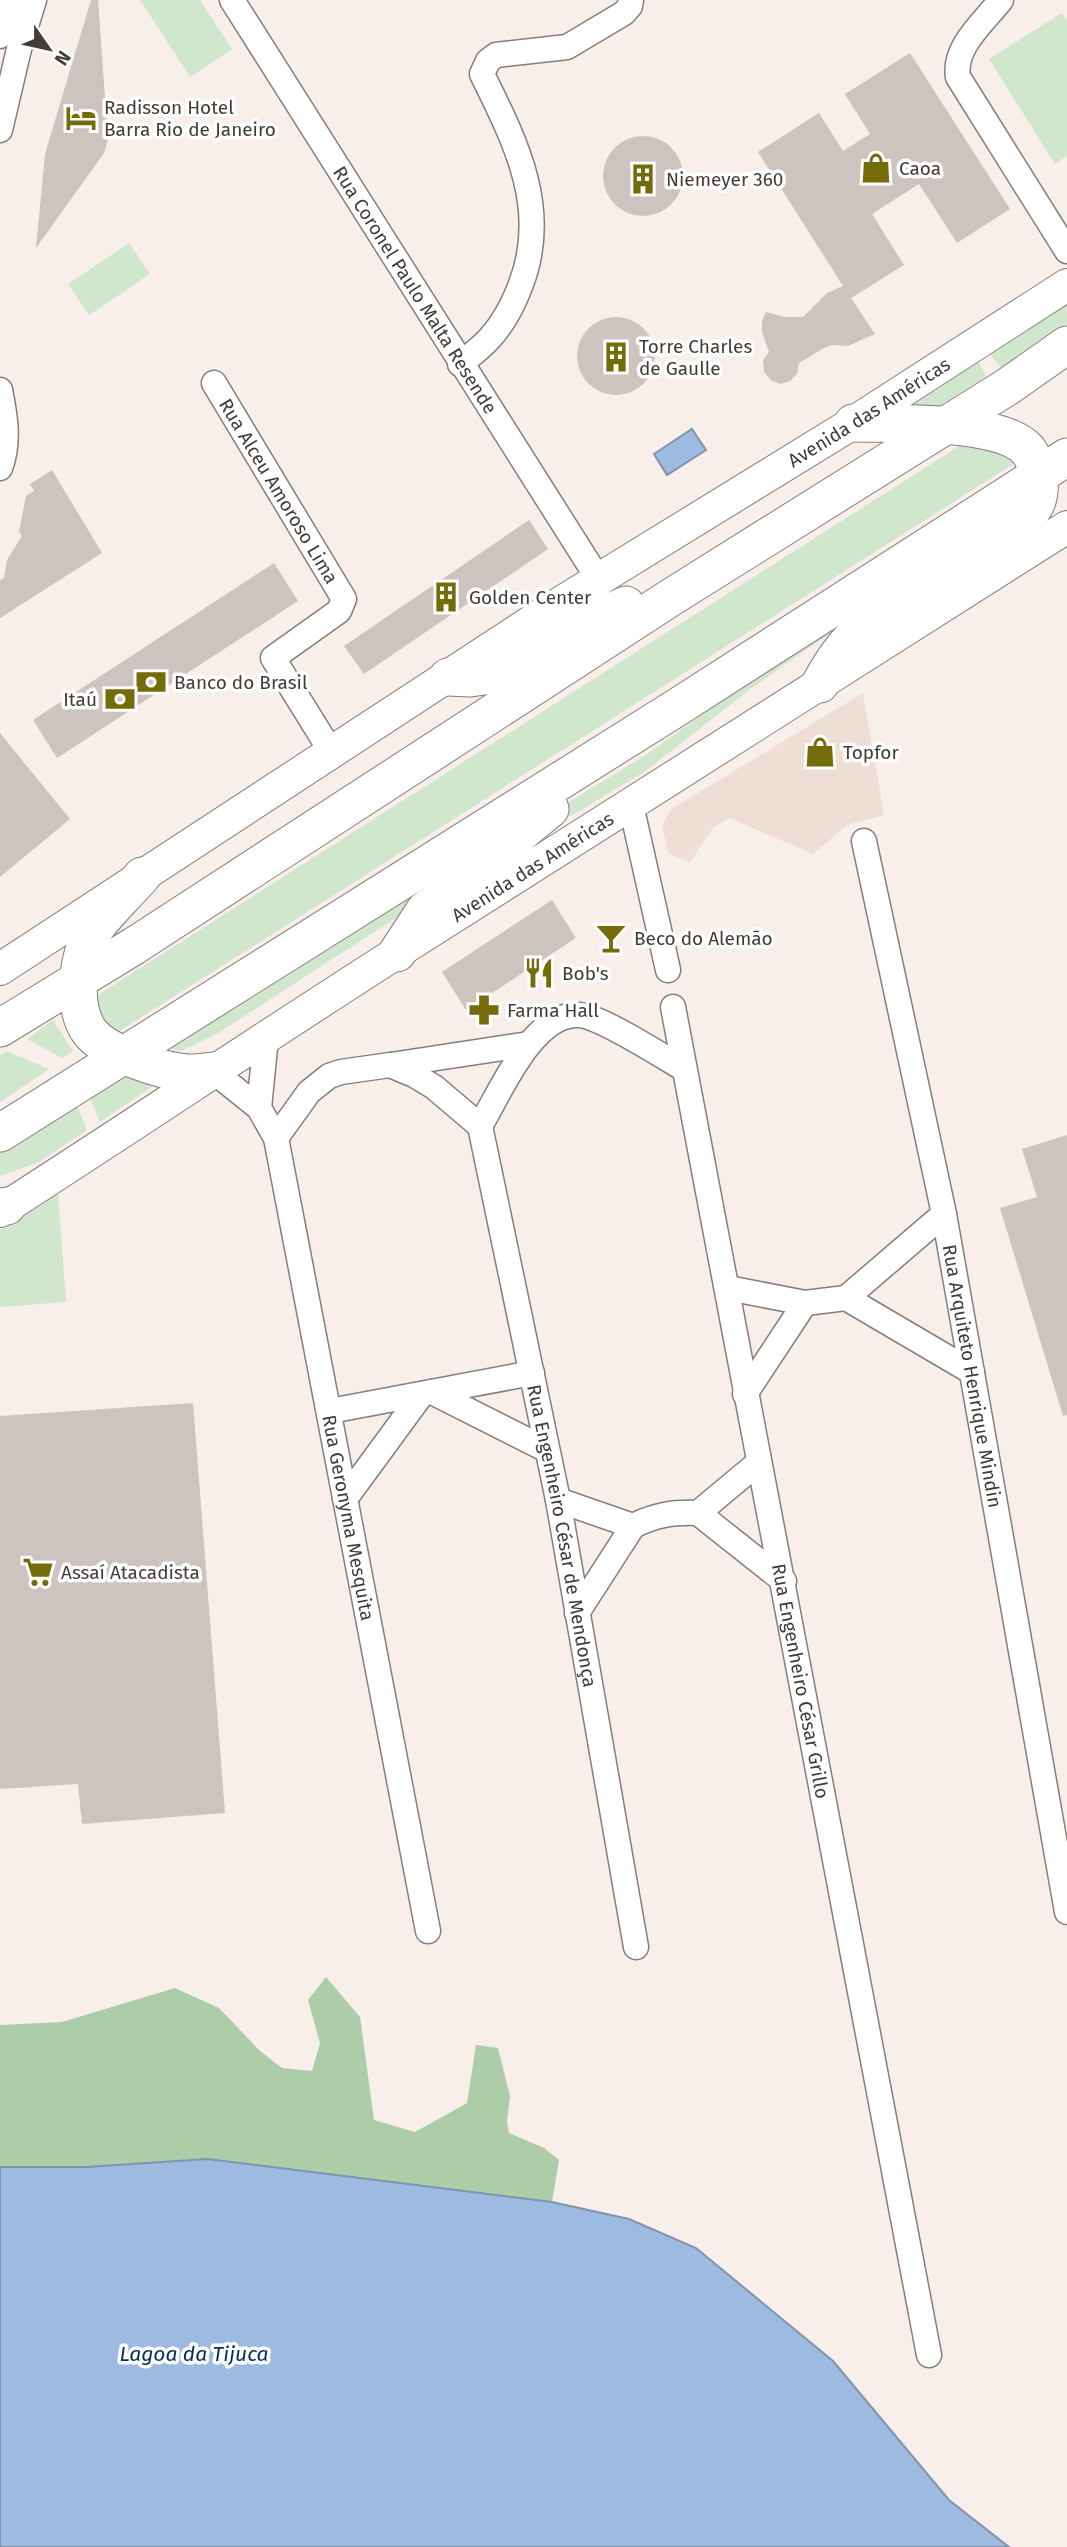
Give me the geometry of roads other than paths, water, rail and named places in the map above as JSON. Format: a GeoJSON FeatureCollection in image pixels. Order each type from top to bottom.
{"type":"FeatureCollection","features":[{"type":"Feature","properties":{"kind":"highway"},"geometry":{"type":"LineString","coordinates":[[0,1028],[134,946],[673,596],[1067,345]]}},
{"type":"Feature","properties":{"kind":"highway"},"geometry":{"type":"LineString","coordinates":[[853,423],[945,425],[1004,436],[1019,443],[1031,455],[1053,466]]}},
{"type":"Feature","properties":{"kind":"highway"},"geometry":{"type":"LineString","coordinates":[[820,684],[833,660],[861,629],[1019,525],[1030,515],[1053,466]]}},
{"type":"Feature","properties":{"kind":"highway"},"geometry":{"type":"LineString","coordinates":[[0,1133],[676,708],[1053,466]]}},
{"type":"Feature","properties":{"kind":"highway"},"geometry":{"type":"LineString","coordinates":[[448,677],[470,678],[492,674],[556,635],[611,614],[643,596],[653,593],[673,596]]}},
{"type":"Feature","properties":{"kind":"highway"},"geometry":{"type":"LineString","coordinates":[[397,953],[425,910],[488,865],[547,811],[644,748],[661,731],[676,708]]}},
{"type":"Feature","properties":{"kind":"highway"},"geometry":{"type":"LineString","coordinates":[[142,876],[88,940],[80,978],[79,1000],[89,1031],[103,1044],[156,1067],[187,1073],[213,1071]]}},
{"type":"Feature","properties":{"kind":"main road","name":"Avenida das Américas"},"geometry":{"type":"LineString","coordinates":[[0,969],[548,610],[853,423],[1067,285]]}},
{"type":"Feature","properties":{"kind":"main road","name":"Avenida das Américas"},"geometry":{"type":"LineString","coordinates":[[2,1208],[1067,527]]}},
{"type":"Feature","properties":{"kind":"street"},"geometry":{"type":"LineString","coordinates":[[0,36],[11,0]]}},
{"type":"Feature","properties":{"kind":"street"},"geometry":{"type":"LineString","coordinates":[[0,130],[19,49],[34,0]]}},
{"type":"Feature","properties":{"kind":"street","name":"Rua Coronel Paulo Malta Resende"},"geometry":{"type":"LineString","coordinates":[[232,0],[599,580]]}},
{"type":"Feature","properties":{"kind":"street"},"geometry":{"type":"LineString","coordinates":[[460,364],[489,339],[513,304],[532,246],[532,208],[523,167],[482,74],[488,61],[496,55],[567,47],[624,13],[631,0]]}},
{"type":"Feature","properties":{"kind":"street"},"geometry":{"type":"LineString","coordinates":[[1001,0],[962,49],[958,60],[958,77],[1067,251]]}},
{"type":"Feature","properties":{"kind":"street","name":"Rua Alceu Amoroso Lima"},"geometry":{"type":"LineString","coordinates":[[214,383],[344,599],[339,611],[273,658],[332,753]]}},
{"type":"Feature","properties":{"kind":"street"},"geometry":{"type":"LineString","coordinates":[[0,390],[6,421],[0,468]]}},
{"type":"Feature","properties":{"kind":"street"},"geometry":{"type":"LineString","coordinates":[[631,805],[668,970]]}},
{"type":"Feature","properties":{"kind":"street","name":"Rua Arquiteto Henrique Mindin"},"geometry":{"type":"LineString","coordinates":[[864,841],[944,1213],[972,1372],[1058,1807],[1067,1912]]}},
{"type":"Feature","properties":{"kind":"street","name":"Rua Engenheiro César Grillo"},"geometry":{"type":"LineString","coordinates":[[673,1007],[929,2355]]}},
{"type":"Feature","properties":{"kind":"street"},"geometry":{"type":"LineString","coordinates":[[390,1065],[434,1087],[480,1126],[528,1044],[559,1017],[579,1015],[598,1020],[684,1069]]}},
{"type":"Feature","properties":{"kind":"street"},"geometry":{"type":"LineString","coordinates":[[259,1108],[266,1038]]}},
{"type":"Feature","properties":{"kind":"street"},"geometry":{"type":"LineString","coordinates":[[276,1138],[309,1092],[329,1076],[528,1044]]}},
{"type":"Feature","properties":{"kind":"street","name":"Rua Geronyma Mesquita"},"geometry":{"type":"LineString","coordinates":[[213,1071],[259,1108],[276,1138],[428,1931]]}},
{"type":"Feature","properties":{"kind":"street","name":"Rua Engenheiro César de Mendonça"},"geometry":{"type":"LineString","coordinates":[[480,1126],[558,1500],[636,1947]]}},
{"type":"Feature","properties":{"kind":"street"},"geometry":{"type":"LineString","coordinates":[[728,1287],[805,1303],[846,1298],[944,1213]]}},
{"type":"Feature","properties":{"kind":"street"},"geometry":{"type":"LineString","coordinates":[[846,1298],[972,1372]]}},
{"type":"Feature","properties":{"kind":"street"},"geometry":{"type":"LineString","coordinates":[[745,1394],[805,1303]]}},
{"type":"Feature","properties":{"kind":"street"},"geometry":{"type":"LineString","coordinates":[[330,1411],[532,1373]]}},
{"type":"Feature","properties":{"kind":"street"},"geometry":{"type":"LineString","coordinates":[[427,1393],[547,1450]]}},
{"type":"Feature","properties":{"kind":"street"},"geometry":{"type":"LineString","coordinates":[[345,1499],[427,1393]]}},
{"type":"Feature","properties":{"kind":"street"},"geometry":{"type":"LineString","coordinates":[[577,1613],[633,1526],[661,1515],[698,1513],[758,1463]]}},
{"type":"Feature","properties":{"kind":"street"},"geometry":{"type":"LineString","coordinates":[[558,1500],[633,1526]]}},
{"type":"Feature","properties":{"kind":"street"},"geometry":{"type":"LineString","coordinates":[[698,1513],[783,1580]]}},
{"type":"Feature","properties":{"kind":"water"},"geometry":{"type":"Polygon","coordinates":[[[692,429],[706,450],[667,475],[654,454],[692,429]]]}},
{"type":"Feature","properties":{"kind":"water","name":"Lagoa da Tijuca"},"geometry":{"type":"Polygon","coordinates":[[[207,2159],[552,2202],[629,2219],[696,2248],[833,2361],[949,2500],[1009,2547],[0,2547],[0,2167],[87,2167],[207,2159]]]}},
{"type":"Feature","properties":{"kind":"place","name":"Radisson Hotel Barra Rio de Janeiro"},"geometry":{"type":"Point","coordinates":[81,118]}},
{"type":"Feature","properties":{"kind":"place","name":"Caoa"},"geometry":{"type":"Point","coordinates":[876,168]}},
{"type":"Feature","properties":{"kind":"place","name":"Niemeyer 360"},"geometry":{"type":"Point","coordinates":[643,179]}},
{"type":"Feature","properties":{"kind":"place","name":"Torre Charles de Gaulle"},"geometry":{"type":"Point","coordinates":[616,357]}},
{"type":"Feature","properties":{"kind":"place","name":"Golden Center"},"geometry":{"type":"Point","coordinates":[446,597]}},
{"type":"Feature","properties":{"kind":"place","name":"Banco do Brasil"},"geometry":{"type":"Point","coordinates":[151,682]}},
{"type":"Feature","properties":{"kind":"place","name":"Itaú"},"geometry":{"type":"Point","coordinates":[120,699]}},
{"type":"Feature","properties":{"kind":"place","name":"Topfor"},"geometry":{"type":"Point","coordinates":[820,752]}},
{"type":"Feature","properties":{"kind":"place","name":"Beco do Alemão"},"geometry":{"type":"Point","coordinates":[611,938]}},
{"type":"Feature","properties":{"kind":"place","name":"Bob's"},"geometry":{"type":"Point","coordinates":[539,973]}},
{"type":"Feature","properties":{"kind":"place","name":"Farma Hall"},"geometry":{"type":"Point","coordinates":[484,1010]}},
{"type":"Feature","properties":{"kind":"place","name":"Assaí Atacadista"},"geometry":{"type":"Point","coordinates":[38,1572]}}]}
